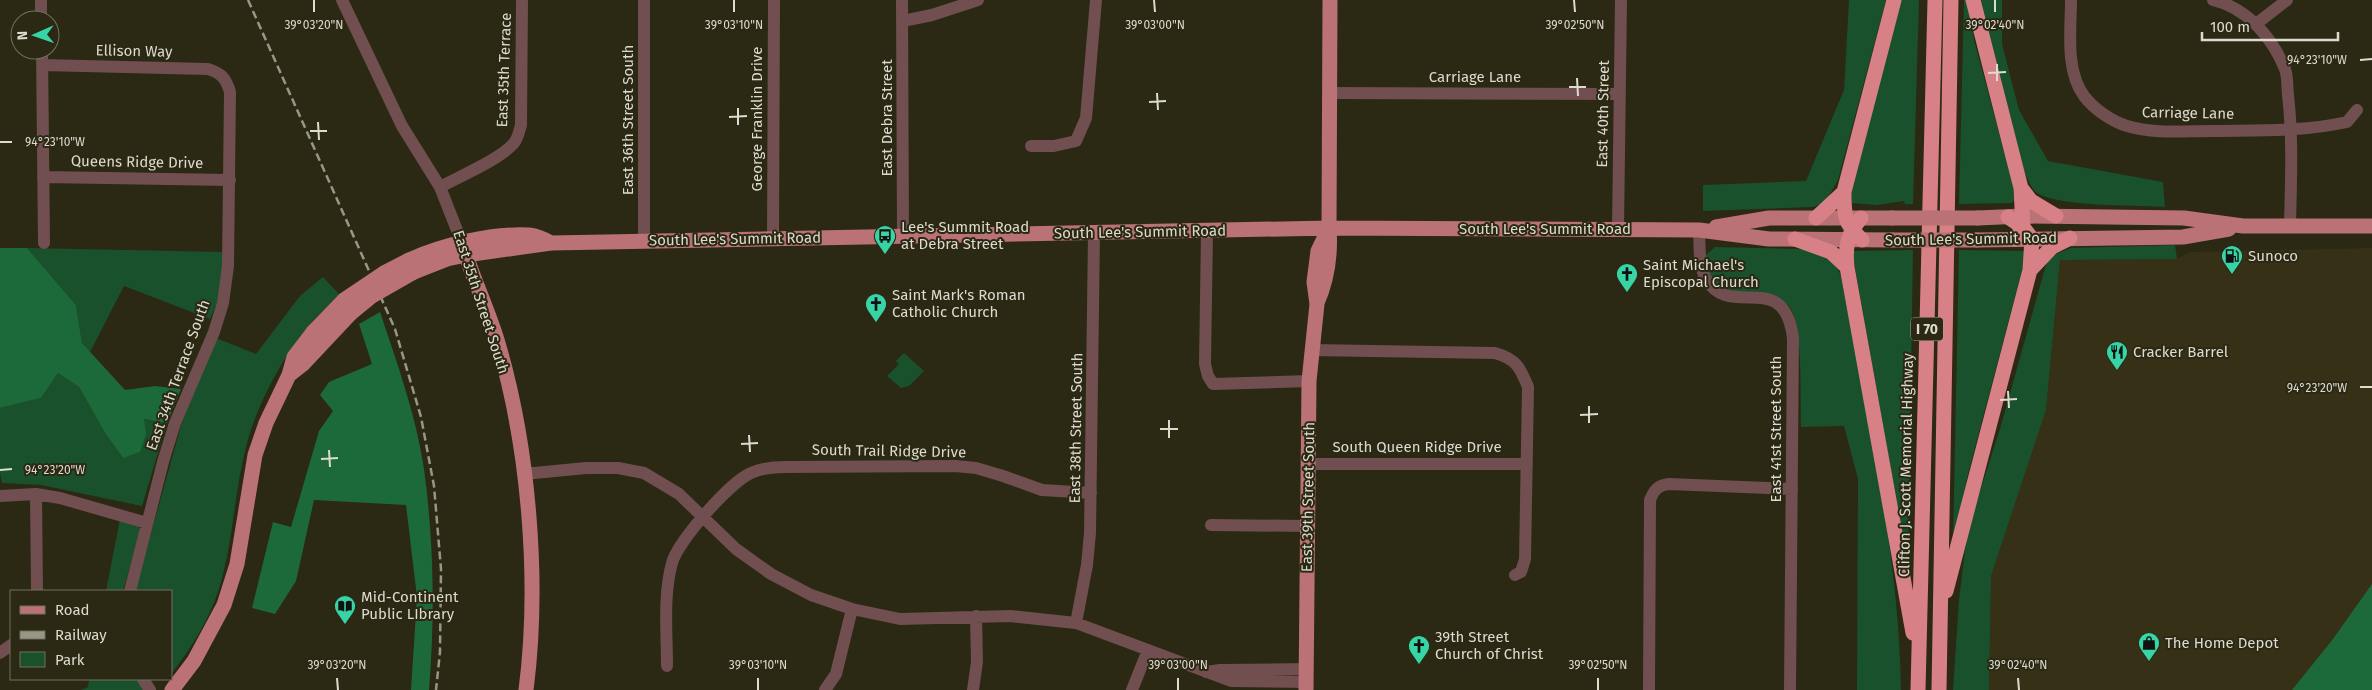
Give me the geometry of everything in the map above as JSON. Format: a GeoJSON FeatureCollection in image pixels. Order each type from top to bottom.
{"type":"FeatureCollection","features":[{"type":"Feature","properties":{"kind":"highway"},"geometry":{"type":"LineString","coordinates":[[1894,0],[1844,192],[1853,229],[1847,268],[1918,658]]}},
{"type":"Feature","properties":{"kind":"highway","name":"Clifton J. Scott Memorial Highway"},"geometry":{"type":"LineString","coordinates":[[1918,690],[1935,0]]}},
{"type":"Feature","properties":{"kind":"highway","name":"I 70"},"geometry":{"type":"LineString","coordinates":[[1939,690],[1951,0]]}},
{"type":"Feature","properties":{"kind":"highway"},"geometry":{"type":"LineString","coordinates":[[1940,612],[2030,270],[2023,230],[2021,188],[1973,0]]}},
{"type":"Feature","properties":{"kind":"highway"},"geometry":{"type":"LineString","coordinates":[[2021,188],[2031,201],[2056,216]]}},
{"type":"Feature","properties":{"kind":"highway"},"geometry":{"type":"LineString","coordinates":[[1816,218],[1844,192]]}},
{"type":"Feature","properties":{"kind":"highway"},"geometry":{"type":"LineString","coordinates":[[2008,217],[2023,230]]}},
{"type":"Feature","properties":{"kind":"highway"},"geometry":{"type":"LineString","coordinates":[[2030,270],[2052,247],[2070,238]]}},
{"type":"Feature","properties":{"kind":"highway"},"geometry":{"type":"LineString","coordinates":[[1795,239],[1831,252],[1847,268]]}},
{"type":"Feature","properties":{"kind":"main road","name":"East 39th Street South"},"geometry":{"type":"LineString","coordinates":[[1306,680],[1310,381],[1317,304],[1325,284],[1331,250],[1328,228],[1330,0]]}},
{"type":"Feature","properties":{"kind":"main road","name":"South Lee's Summit Road"},"geometry":{"type":"LineString","coordinates":[[1699,230],[1770,218],[1816,218],[1892,240],[1977,240],[2023,230],[2056,216],[2184,218],[2243,226],[2372,226]]}},
{"type":"Feature","properties":{"kind":"main road","name":"South Lee's Summit Road"},"geometry":{"type":"LineString","coordinates":[[172,690],[194,661],[224,605],[237,564],[255,455],[266,423],[289,375],[294,357],[313,332],[347,307],[384,272],[411,266],[429,251],[464,249],[529,235],[551,242],[1328,228],[1699,230],[1769,239],[1795,239],[1853,229],[1892,218],[2008,217]]}},
{"type":"Feature","properties":{"kind":"main road","name":"South Lee's Summit Road"},"geometry":{"type":"LineString","coordinates":[[2023,230],[2070,238],[2183,237],[2243,226]]}},
{"type":"Feature","properties":{"kind":"main road","name":"East 35th Street South"},"geometry":{"type":"LineString","coordinates":[[464,249],[498,344],[513,407],[524,474],[530,536],[531,584],[526,690]]}},
{"type":"Feature","properties":{"kind":"street","name":"East 35th Street South"},"geometry":{"type":"LineString","coordinates":[[342,0],[402,126],[440,187],[464,249]]}},
{"type":"Feature","properties":{"kind":"street","name":"East 35th Terrace"},"geometry":{"type":"LineString","coordinates":[[440,187],[501,154],[514,144],[518,137],[521,125],[522,0]]}},
{"type":"Feature","properties":{"kind":"street","name":"East 36th Street South"},"geometry":{"type":"LineString","coordinates":[[644,0],[644,241]]}},
{"type":"Feature","properties":{"kind":"street","name":"George Franklin Drive"},"geometry":{"type":"LineString","coordinates":[[773,239],[774,0]]}},
{"type":"Feature","properties":{"kind":"street","name":"East Debra Street"},"geometry":{"type":"LineString","coordinates":[[902,0],[903,236]]}},
{"type":"Feature","properties":{"kind":"street"},"geometry":{"type":"LineString","coordinates":[[903,21],[932,15],[978,0]]}},
{"type":"Feature","properties":{"kind":"street"},"geometry":{"type":"LineString","coordinates":[[1031,146],[1054,146],[1076,141],[1086,118],[1096,0]]}},
{"type":"Feature","properties":{"kind":"street","name":"East 40th Street"},"geometry":{"type":"LineString","coordinates":[[1618,229],[1621,0]]}},
{"type":"Feature","properties":{"kind":"street","name":"Carriage Lane"},"geometry":{"type":"LineString","coordinates":[[2071,0],[2070,50],[2074,75],[2083,95],[2090,102],[2108,118],[2126,126],[2150,131],[2292,130],[2346,122],[2357,110]]}},
{"type":"Feature","properties":{"kind":"street"},"geometry":{"type":"LineString","coordinates":[[2213,0],[2230,5],[2256,24],[2274,47],[2286,70],[2292,130],[2290,225]]}},
{"type":"Feature","properties":{"kind":"street"},"geometry":{"type":"LineString","coordinates":[[2256,24],[2287,0]]}},
{"type":"Feature","properties":{"kind":"street"},"geometry":{"type":"LineString","coordinates":[[42,60],[44,243]]}},
{"type":"Feature","properties":{"kind":"street","name":"Ellison Way"},"geometry":{"type":"LineString","coordinates":[[42,66],[208,69],[219,72],[224,78]]}},
{"type":"Feature","properties":{"kind":"street","name":"East 34th Terrace South"},"geometry":{"type":"LineString","coordinates":[[130,590],[147,523],[176,423],[214,332],[223,303],[228,266],[230,180],[230,92],[224,78]]}},
{"type":"Feature","properties":{"kind":"street","name":"Carriage Lane"},"geometry":{"type":"LineString","coordinates":[[1330,93],[1620,94]]}},
{"type":"Feature","properties":{"kind":"street","name":"Queens Ridge Drive"},"geometry":{"type":"LineString","coordinates":[[43,177],[230,180]]}},
{"type":"Feature","properties":{"kind":"street","name":"East 41st Street South"},"geometry":{"type":"LineString","coordinates":[[1699,230],[1702,267],[1706,279],[1712,286],[1730,296],[1771,299],[1783,307],[1791,322],[1793,338],[1790,690]]}},
{"type":"Feature","properties":{"kind":"street"},"geometry":{"type":"LineString","coordinates":[[1207,231],[1205,364],[1208,376],[1213,384],[1310,381]]}},
{"type":"Feature","properties":{"kind":"street","name":"East 38th Street South"},"geometry":{"type":"LineString","coordinates":[[1076,623],[1087,565],[1091,494],[1094,233]]}},
{"type":"Feature","properties":{"kind":"street"},"geometry":{"type":"LineString","coordinates":[[1312,350],[1495,353],[1510,358],[1521,370],[1528,387],[1525,559],[1521,572],[1515,576]]}},
{"type":"Feature","properties":{"kind":"street","name":"South Queen Ridge Drive"},"geometry":{"type":"LineString","coordinates":[[1308,464],[1527,464]]}},
{"type":"Feature","properties":{"kind":"street","name":"South Trail Ridge Drive"},"geometry":{"type":"LineString","coordinates":[[703,518],[733,484],[750,473],[767,468],[955,466],[976,468],[1042,490],[1091,494]]}},
{"type":"Feature","properties":{"kind":"street"},"geometry":{"type":"LineString","coordinates":[[524,474],[586,468],[632,469],[662,482],[693,506],[736,549],[771,574],[811,595],[852,609],[900,619],[1017,616],[1076,623],[1206,672],[1220,670],[1306,680]]}},
{"type":"Feature","properties":{"kind":"street"},"geometry":{"type":"LineString","coordinates":[[1649,690],[1650,500],[1653,491],[1669,484],[1792,489]]}},
{"type":"Feature","properties":{"kind":"street"},"geometry":{"type":"LineString","coordinates":[[0,496],[36,494],[60,498],[147,523]]}},
{"type":"Feature","properties":{"kind":"street"},"geometry":{"type":"LineString","coordinates":[[36,494],[37,590]]}},
{"type":"Feature","properties":{"kind":"street"},"geometry":{"type":"LineString","coordinates":[[666,666],[667,597],[672,561],[682,544],[703,518]]}},
{"type":"Feature","properties":{"kind":"street"},"geometry":{"type":"LineString","coordinates":[[1211,525],[1307,526]]}},
{"type":"Feature","properties":{"kind":"street"},"geometry":{"type":"LineString","coordinates":[[825,690],[836,674],[852,609]]}},
{"type":"Feature","properties":{"kind":"street"},"geometry":{"type":"LineString","coordinates":[[973,690],[976,667],[976,616]]}},
{"type":"Feature","properties":{"kind":"street"},"geometry":{"type":"LineString","coordinates":[[1132,690],[1148,650]]}},
{"type":"Feature","properties":{"kind":"shaded area"},"geometry":{"type":"Polygon","coordinates":[[[2372,248],[2372,600],[2297,690],[1989,690],[1991,576],[2046,410],[2060,260],[2177,259],[2190,252],[2372,248]]]}},
{"type":"Feature","properties":{"kind":"green space"},"geometry":{"type":"Polygon","coordinates":[[[1849,0],[1886,0],[1838,180],[1828,196],[1822,203],[1813,207],[1703,211],[1703,185],[1806,181],[1844,90],[1849,0]]]}},
{"type":"Feature","properties":{"kind":"green space"},"geometry":{"type":"Polygon","coordinates":[[[1900,0],[1919,0],[1913,204],[1905,204],[1904,201],[1877,205],[1852,203],[1851,196],[1900,0]]]}},
{"type":"Feature","properties":{"kind":"green space"},"geometry":{"type":"Polygon","coordinates":[[[1964,0],[1968,0],[1974,40],[2013,185],[2014,200],[2012,203],[1959,204],[1964,0]]]}},
{"type":"Feature","properties":{"kind":"green space"},"geometry":{"type":"Polygon","coordinates":[[[1981,0],[2002,0],[2002,44],[2019,110],[2048,161],[2163,182],[2165,207],[2098,205],[2062,201],[2037,193],[2030,183],[2021,162],[2004,103],[1981,0]]]}},
{"type":"Feature","properties":{"kind":"green space"},"geometry":{"type":"Polygon","coordinates":[[[2175,245],[2177,259],[2060,260],[2046,410],[1991,576],[1989,690],[1953,690],[1959,600],[1965,550],[1973,513],[2000,429],[2047,261],[2056,254],[2071,248],[2175,245]]]}},
{"type":"Feature","properties":{"kind":"green space"},"geometry":{"type":"Polygon","coordinates":[[[1715,247],[1811,250],[1827,257],[1835,265],[1841,276],[1888,534],[1899,638],[1901,690],[1857,690],[1858,479],[1844,426],[1801,427],[1799,348],[1795,319],[1791,309],[1782,301],[1770,297],[1741,293],[1715,283],[1708,272],[1706,255],[1715,247]]]}},
{"type":"Feature","properties":{"kind":"green space"},"geometry":{"type":"Polygon","coordinates":[[[0,248],[27,248],[76,305],[82,343],[125,390],[155,386],[181,389],[167,423],[144,419],[146,434],[140,452],[123,458],[105,433],[79,387],[58,373],[41,398],[0,408],[0,248]]]}},
{"type":"Feature","properties":{"kind":"green space"},"geometry":{"type":"Polygon","coordinates":[[[27,248],[225,252],[218,301],[210,319],[124,286],[90,352],[82,343],[76,305],[27,248]]]}},
{"type":"Feature","properties":{"kind":"green space"},"geometry":{"type":"Polygon","coordinates":[[[1913,250],[1908,566],[1852,251],[1913,250]]]}},
{"type":"Feature","properties":{"kind":"green space"},"geometry":{"type":"Polygon","coordinates":[[[1959,250],[2027,251],[1968,474],[1953,541],[1959,250]]]}},
{"type":"Feature","properties":{"kind":"green space"},"geometry":{"type":"Polygon","coordinates":[[[323,277],[339,294],[313,320],[290,351],[256,415],[242,465],[224,572],[219,589],[199,634],[172,673],[172,590],[135,590],[182,422],[216,338],[256,354],[300,296],[323,277]]]}},
{"type":"Feature","properties":{"kind":"green space"},"geometry":{"type":"Polygon","coordinates":[[[380,312],[411,409],[424,469],[432,552],[432,635],[429,690],[411,690],[417,597],[406,505],[314,500],[296,581],[275,614],[252,608],[273,522],[291,527],[319,431],[333,411],[320,395],[329,382],[372,364],[359,324],[380,312]]]}},
{"type":"Feature","properties":{"kind":"green space"},"geometry":{"type":"Polygon","coordinates":[[[904,353],[924,371],[909,386],[901,388],[887,376],[899,364],[896,361],[904,353]]]}},
{"type":"Feature","properties":{"kind":"green space"},"geometry":{"type":"Polygon","coordinates":[[[58,373],[79,387],[105,433],[123,458],[144,419],[167,423],[142,506],[41,485],[2,483],[0,473],[0,408],[41,398],[58,373]]]}},
{"type":"Feature","properties":{"kind":"green space"},"geometry":{"type":"Polygon","coordinates":[[[120,519],[139,525],[140,531],[123,590],[106,590],[120,519]]]}},
{"type":"Feature","properties":{"kind":"green space"},"geometry":{"type":"Polygon","coordinates":[[[2372,584],[2372,690],[2292,690],[2333,639],[2372,584]]]}},
{"type":"Feature","properties":{"kind":"green space"},"geometry":{"type":"Polygon","coordinates":[[[89,680],[140,680],[145,690],[81,690],[88,687],[89,680]]]}},
{"type":"Feature","properties":{"kind":"railway"},"geometry":{"type":"LineString","coordinates":[[248,0],[395,329],[421,417],[434,486],[441,569],[440,652],[436,690]]}},
{"type":"Feature","properties":{"kind":"place","name":"Lee's Summit Road at Debra Street"},"geometry":{"type":"Point","coordinates":[885,255]}},
{"type":"Feature","properties":{"kind":"place","name":"Sunoco"},"geometry":{"type":"Point","coordinates":[2232,275]}},
{"type":"Feature","properties":{"kind":"place","name":"Saint Michael's Episcopal Church"},"geometry":{"type":"Point","coordinates":[1627,293]}},
{"type":"Feature","properties":{"kind":"place","name":"Saint Mark's Roman Catholic Church"},"geometry":{"type":"Point","coordinates":[876,323]}},
{"type":"Feature","properties":{"kind":"place","name":"Cracker Barrel"},"geometry":{"type":"Point","coordinates":[2117,371]}},
{"type":"Feature","properties":{"kind":"place","name":"Mid-Continent Public LIbrary"},"geometry":{"type":"Point","coordinates":[345,625]}},
{"type":"Feature","properties":{"kind":"place","name":"The Home Depot"},"geometry":{"type":"Point","coordinates":[2149,662]}},
{"type":"Feature","properties":{"kind":"place","name":"39th Street Church of Christ"},"geometry":{"type":"Point","coordinates":[1419,665]}}]}
